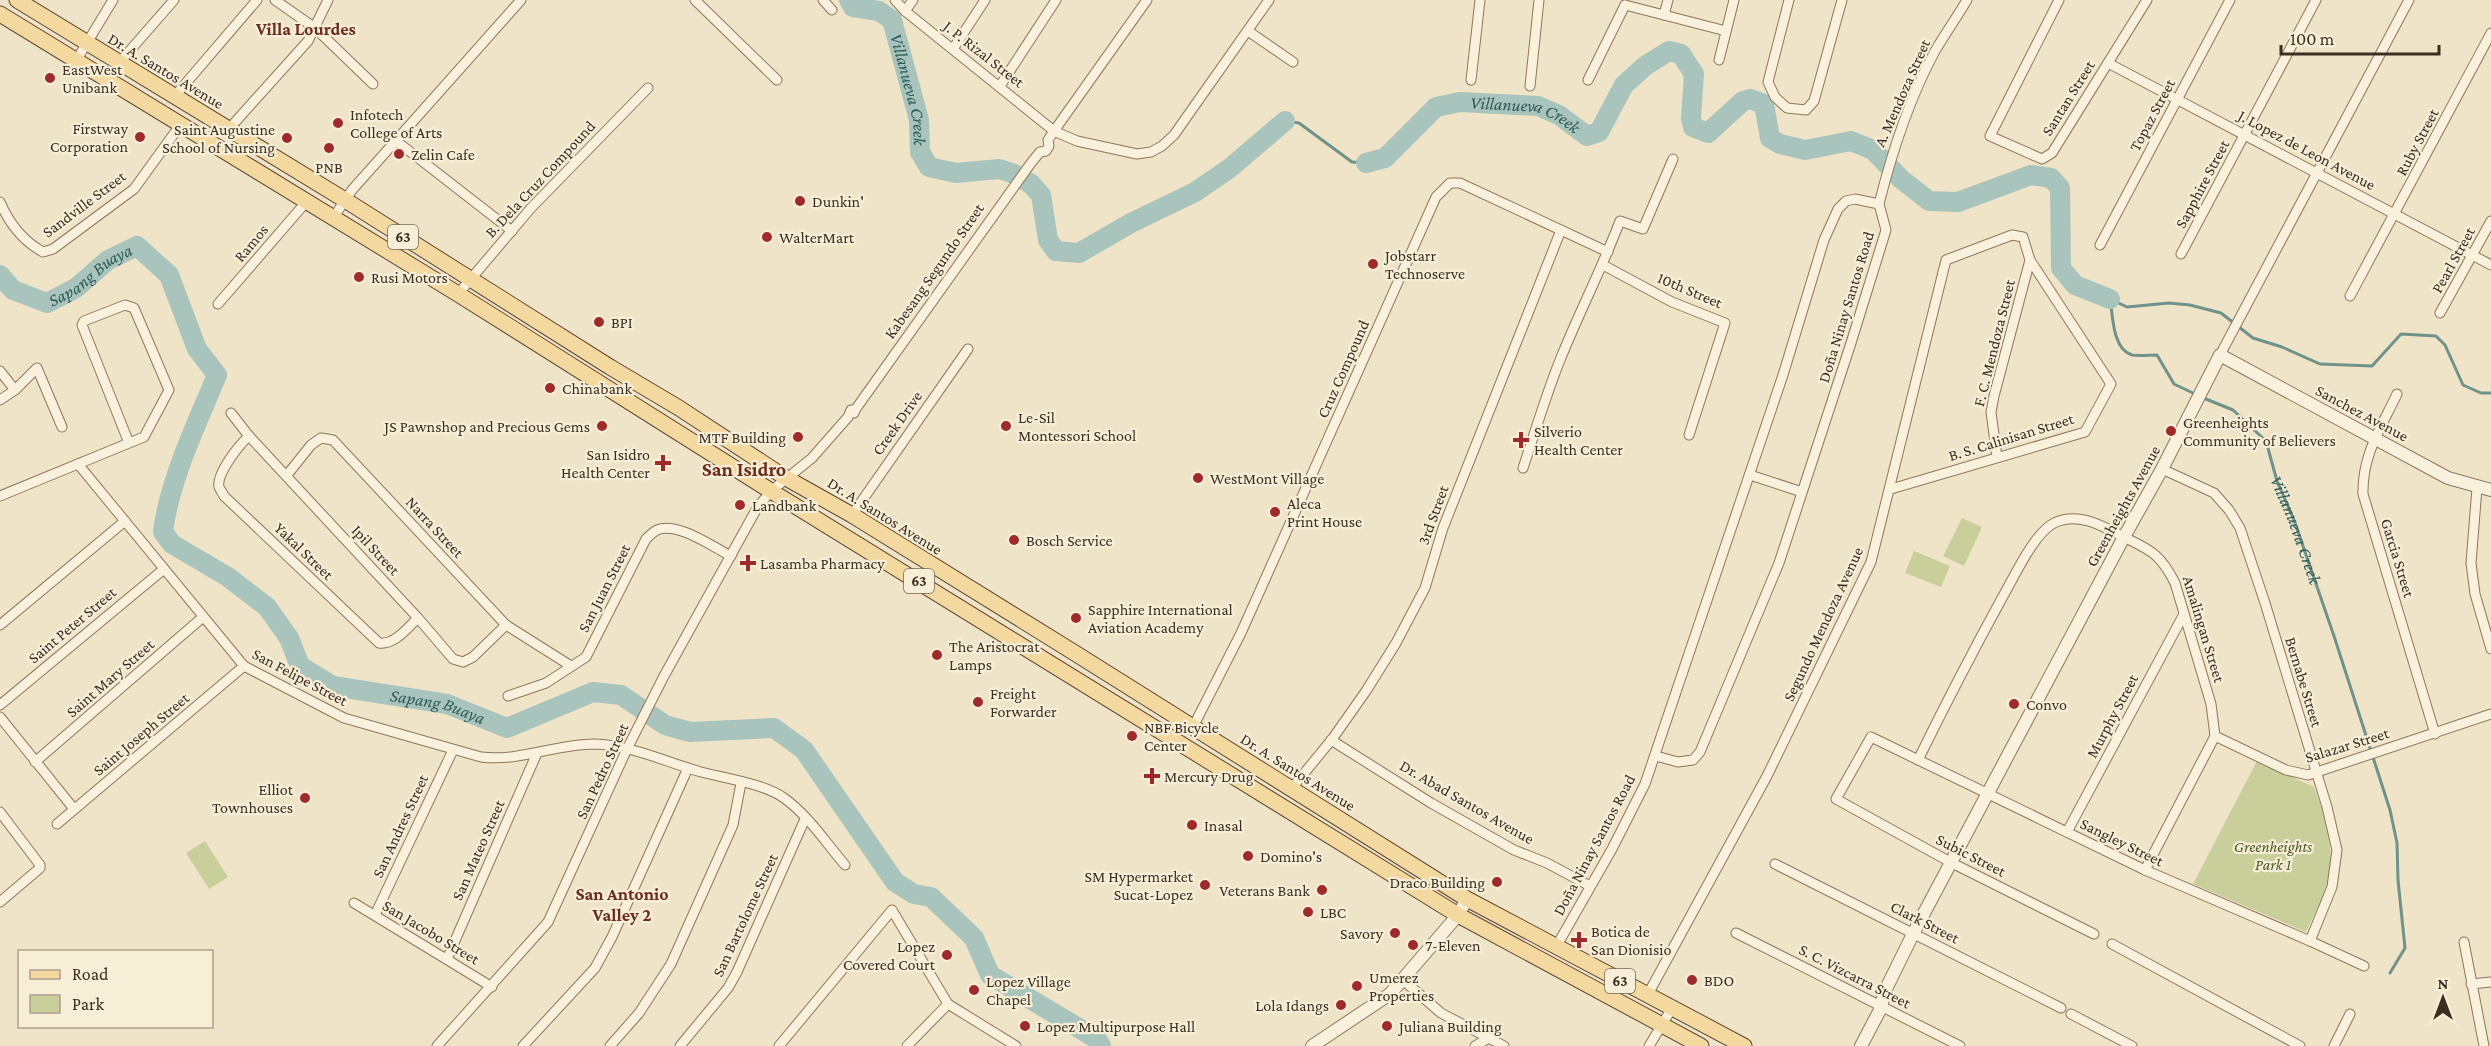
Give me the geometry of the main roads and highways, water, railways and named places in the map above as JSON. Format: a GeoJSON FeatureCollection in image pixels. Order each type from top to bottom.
{"type":"FeatureCollection","features":[{"type":"Feature","properties":{"kind":"main road","name":"Dr. A. Santos Avenue"},"geometry":{"type":"LineString","coordinates":[[17,0],[345,200],[786,477],[852,515],[1467,899],[1744,1046]]}},
{"type":"Feature","properties":{"kind":"main road","name":"63"},"geometry":{"type":"LineString","coordinates":[[0,14],[458,294],[771,491],[1458,915],[1701,1046]]}},
{"type":"Feature","properties":{"kind":"main road"},"geometry":{"type":"LineString","coordinates":[[1195,754],[1199,732]]}},
{"type":"Feature","properties":{"kind":"waterway","name":"Villanueva Creek"},"geometry":{"type":"LineString","coordinates":[[849,0],[853,7],[879,11],[892,20],[919,120],[920,152],[929,167],[956,173],[999,169],[1012,173],[1031,184],[1041,195],[1048,240],[1056,251],[1079,253],[1131,223],[1195,192],[1230,168],[1285,121]]}},
{"type":"Feature","properties":{"kind":"waterway","name":"Villanueva Creek"},"geometry":{"type":"LineString","coordinates":[[1366,163],[1385,158],[1436,107],[1460,102],[1538,106],[1559,115],[1587,136],[1599,132],[1624,85],[1645,66],[1669,51],[1681,54],[1694,74],[1691,118],[1693,127],[1708,133],[1743,101],[1750,99],[1764,104],[1770,138],[1780,144],[1805,150],[1851,141],[1873,150],[1901,179],[1929,201],[1958,202],[2031,175],[2051,178],[2060,188],[2061,268],[2075,285],[2110,299]]}},
{"type":"Feature","properties":{"kind":"waterway","name":"Villanueva Creek"},"geometry":{"type":"LineString","coordinates":[[1285,121],[1299,123],[1352,162],[1366,163]]}},
{"type":"Feature","properties":{"kind":"waterway","name":"Sapang Buaya"},"geometry":{"type":"LineString","coordinates":[[0,275],[13,290],[47,303],[76,288],[108,260],[137,246],[169,275],[197,349],[217,375],[177,473],[163,532],[172,544],[228,577],[267,607],[289,638],[300,666],[333,686],[447,704],[507,728],[593,692],[621,695],[665,725],[690,732],[774,728],[804,750],[895,882],[914,894],[931,897],[974,938],[990,975],[1097,1039],[1101,1046]]}},
{"type":"Feature","properties":{"kind":"waterway","name":"Villanueva Creek"},"geometry":{"type":"LineString","coordinates":[[2110,299],[2117,339],[2125,352],[2132,355],[2157,355],[2174,384],[2195,394]]}},
{"type":"Feature","properties":{"kind":"waterway"},"geometry":{"type":"LineString","coordinates":[[2110,299],[2127,307],[2169,303],[2190,305],[2221,313],[2253,338],[2282,347],[2320,364],[2372,366],[2401,334],[2436,336],[2445,345],[2463,385],[2481,393],[2491,393]]}},
{"type":"Feature","properties":{"kind":"waterway","name":"Villanueva Creek"},"geometry":{"type":"LineString","coordinates":[[2201,397],[2233,410],[2266,441],[2277,481],[2294,520],[2334,636],[2390,810],[2397,843],[2398,880],[2405,948],[2390,973]]}},
{"type":"Feature","properties":{"kind":"place","name":"EastWest Unibank"},"geometry":{"type":"Point","coordinates":[50,78]}},
{"type":"Feature","properties":{"kind":"place","name":"Infotech College of Arts"},"geometry":{"type":"Point","coordinates":[338,123]}},
{"type":"Feature","properties":{"kind":"place","name":"Firstway Corporation"},"geometry":{"type":"Point","coordinates":[140,137]}},
{"type":"Feature","properties":{"kind":"place","name":"Saint Augustine School of Nursing"},"geometry":{"type":"Point","coordinates":[287,138]}},
{"type":"Feature","properties":{"kind":"place","name":"PNB"},"geometry":{"type":"Point","coordinates":[329,148]}},
{"type":"Feature","properties":{"kind":"place","name":"Zelin Cafe"},"geometry":{"type":"Point","coordinates":[399,154]}},
{"type":"Feature","properties":{"kind":"place","name":"Dunkin'"},"geometry":{"type":"Point","coordinates":[800,201]}},
{"type":"Feature","properties":{"kind":"place","name":"WalterMart"},"geometry":{"type":"Point","coordinates":[767,237]}},
{"type":"Feature","properties":{"kind":"place","name":"Jobstarr Technoserve"},"geometry":{"type":"Point","coordinates":[1373,264]}},
{"type":"Feature","properties":{"kind":"place","name":"Rusi Motors"},"geometry":{"type":"Point","coordinates":[359,277]}},
{"type":"Feature","properties":{"kind":"place","name":"BPI"},"geometry":{"type":"Point","coordinates":[599,322]}},
{"type":"Feature","properties":{"kind":"place","name":"Chinabank"},"geometry":{"type":"Point","coordinates":[550,388]}},
{"type":"Feature","properties":{"kind":"place","name":"JS Pawnshop and Precious Gems"},"geometry":{"type":"Point","coordinates":[602,426]}},
{"type":"Feature","properties":{"kind":"place","name":"Le-Sil Montessori School"},"geometry":{"type":"Point","coordinates":[1006,426]}},
{"type":"Feature","properties":{"kind":"place","name":"Greenheights Community of Believers"},"geometry":{"type":"Point","coordinates":[2171,431]}},
{"type":"Feature","properties":{"kind":"place","name":"MTF Building"},"geometry":{"type":"Point","coordinates":[798,437]}},
{"type":"Feature","properties":{"kind":"place","name":"Silverio Health Center"},"geometry":{"type":"Point","coordinates":[1521,440]}},
{"type":"Feature","properties":{"kind":"place","name":"San Isidro Health Center"},"geometry":{"type":"Point","coordinates":[663,463]}},
{"type":"Feature","properties":{"kind":"place","name":"WestMont Village"},"geometry":{"type":"Point","coordinates":[1198,478]}},
{"type":"Feature","properties":{"kind":"place","name":"Landbank"},"geometry":{"type":"Point","coordinates":[740,505]}},
{"type":"Feature","properties":{"kind":"place","name":"Aleca Print House"},"geometry":{"type":"Point","coordinates":[1275,512]}},
{"type":"Feature","properties":{"kind":"place","name":"Bosch Service"},"geometry":{"type":"Point","coordinates":[1014,540]}},
{"type":"Feature","properties":{"kind":"place","name":"Lasamba Pharmacy"},"geometry":{"type":"Point","coordinates":[748,563]}},
{"type":"Feature","properties":{"kind":"place","name":"Sapphire International Aviation Academy"},"geometry":{"type":"Point","coordinates":[1076,618]}},
{"type":"Feature","properties":{"kind":"place","name":"The Aristocrat Lamps"},"geometry":{"type":"Point","coordinates":[937,655]}},
{"type":"Feature","properties":{"kind":"place","name":"Freight Forwarder"},"geometry":{"type":"Point","coordinates":[978,702]}},
{"type":"Feature","properties":{"kind":"place","name":"Convo"},"geometry":{"type":"Point","coordinates":[2014,704]}},
{"type":"Feature","properties":{"kind":"place","name":"NBF Bicycle Center"},"geometry":{"type":"Point","coordinates":[1132,736]}},
{"type":"Feature","properties":{"kind":"place","name":"Mercury Drug"},"geometry":{"type":"Point","coordinates":[1152,776]}},
{"type":"Feature","properties":{"kind":"place","name":"Elliot Townhouses"},"geometry":{"type":"Point","coordinates":[305,798]}},
{"type":"Feature","properties":{"kind":"place","name":"Inasal"},"geometry":{"type":"Point","coordinates":[1192,825]}},
{"type":"Feature","properties":{"kind":"place","name":"Domino's"},"geometry":{"type":"Point","coordinates":[1248,856]}},
{"type":"Feature","properties":{"kind":"place","name":"Draco Building"},"geometry":{"type":"Point","coordinates":[1497,882]}},
{"type":"Feature","properties":{"kind":"place","name":"SM Hypermarket Sucat-Lopez"},"geometry":{"type":"Point","coordinates":[1205,885]}},
{"type":"Feature","properties":{"kind":"place","name":"Veterans Bank"},"geometry":{"type":"Point","coordinates":[1322,890]}},
{"type":"Feature","properties":{"kind":"place","name":"LBC"},"geometry":{"type":"Point","coordinates":[1308,912]}},
{"type":"Feature","properties":{"kind":"place","name":"Savory"},"geometry":{"type":"Point","coordinates":[1395,933]}},
{"type":"Feature","properties":{"kind":"place","name":"Botica de San Dionisio"},"geometry":{"type":"Point","coordinates":[1579,940]}},
{"type":"Feature","properties":{"kind":"place","name":"7-Eleven"},"geometry":{"type":"Point","coordinates":[1413,945]}},
{"type":"Feature","properties":{"kind":"place","name":"Lopez Covered Court"},"geometry":{"type":"Point","coordinates":[947,955]}},
{"type":"Feature","properties":{"kind":"place","name":"BDO"},"geometry":{"type":"Point","coordinates":[1692,980]}},
{"type":"Feature","properties":{"kind":"place","name":"Umerez Properties"},"geometry":{"type":"Point","coordinates":[1357,986]}},
{"type":"Feature","properties":{"kind":"place","name":"Lopez Village Chapel"},"geometry":{"type":"Point","coordinates":[974,990]}},
{"type":"Feature","properties":{"kind":"place","name":"Lola Idangs"},"geometry":{"type":"Point","coordinates":[1341,1005]}},
{"type":"Feature","properties":{"kind":"place","name":"Lopez Multipurpose Hall"},"geometry":{"type":"Point","coordinates":[1025,1026]}},
{"type":"Feature","properties":{"kind":"place","name":"Juliana Building"},"geometry":{"type":"Point","coordinates":[1387,1026]}},
{"type":"Feature","properties":{"kind":"district","name":"Villa Lourdes"},"geometry":{"type":"Point","coordinates":[306,29]}},
{"type":"Feature","properties":{"kind":"district","name":"San Isidro"},"geometry":{"type":"Point","coordinates":[744,469]}},
{"type":"Feature","properties":{"kind":"district","name":"San Antonio Valley 2"},"geometry":{"type":"Point","coordinates":[622,904]}},
{"type":"Feature","properties":{"kind":"park label","name":"Greenheights Park 1"},"geometry":{"type":"Point","coordinates":[2273,855]}}]}
